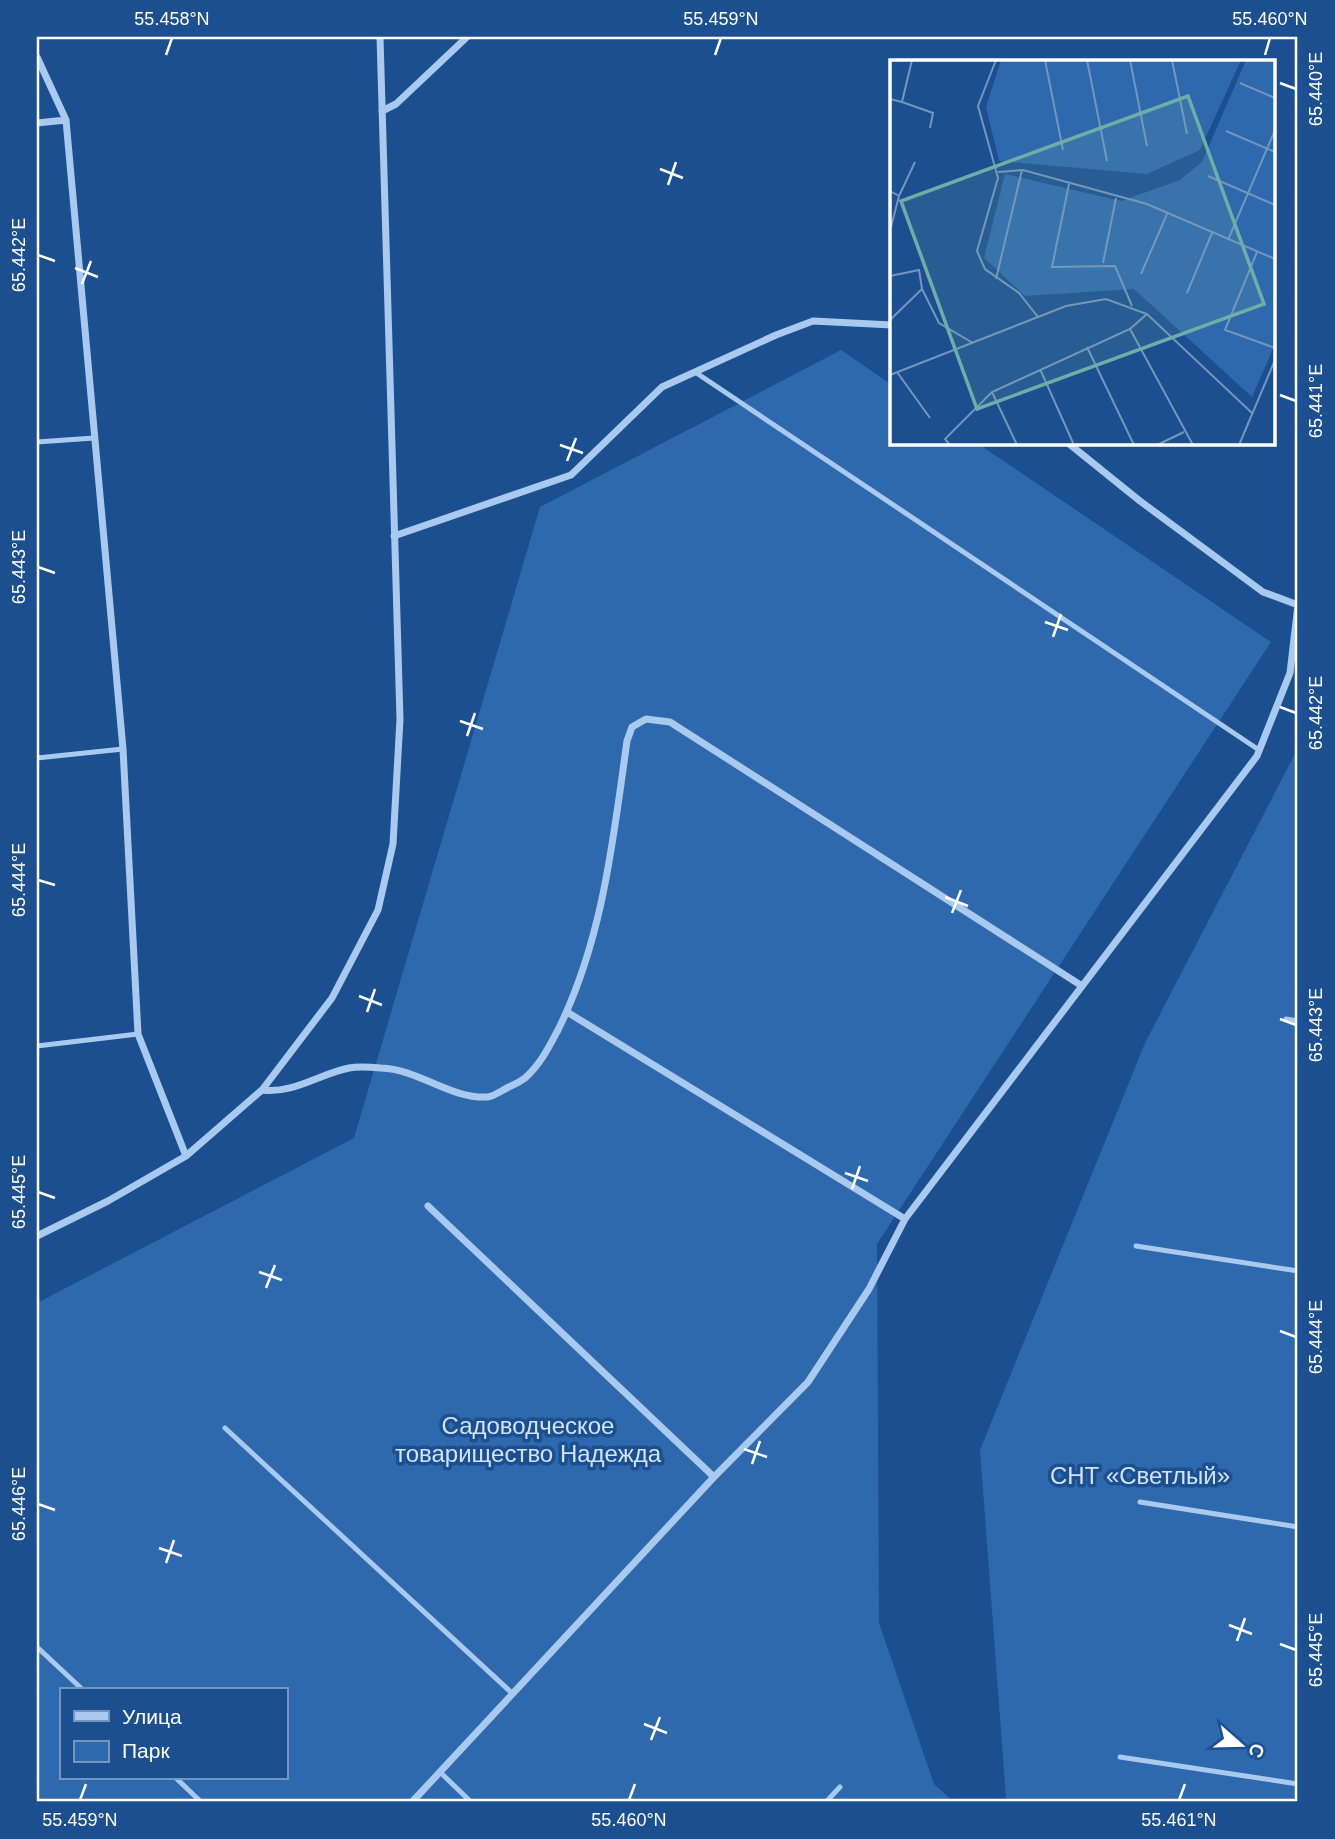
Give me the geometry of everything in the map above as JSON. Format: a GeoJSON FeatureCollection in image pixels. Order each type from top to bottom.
{"type":"FeatureCollection","features":[{"type":"Feature","properties":{"kind":"street"},"geometry":{"type":"LineString","coordinates":[[37,1236],[108,1201],[186,1156],[262,1090],[332,998],[378,910],[393,844],[400,719],[380,37]]}},
{"type":"Feature","properties":{"kind":"street"},"geometry":{"type":"LineString","coordinates":[[382,111],[396,104],[411,91],[467,37]]}},
{"type":"Feature","properties":{"kind":"street"},"geometry":{"type":"LineString","coordinates":[[37,57],[66,120],[123,749],[138,1034],[186,1156]]}},
{"type":"Feature","properties":{"kind":"street"},"geometry":{"type":"LineString","coordinates":[[37,123],[66,120]]}},
{"type":"Feature","properties":{"kind":"street"},"geometry":{"type":"LineString","coordinates":[[394,536],[571,475],[662,387],[776,335],[813,321],[890,325]]}},
{"type":"Feature","properties":{"kind":"street"},"geometry":{"type":"LineString","coordinates":[[412,1802],[714,1478],[808,1382],[869,1289],[905,1219],[1233,790],[1259,750],[1290,673],[1298,605],[1263,592],[1140,501],[1069,444]]}},
{"type":"Feature","properties":{"kind":"street"},"geometry":{"type":"LineString","coordinates":[[262,1090],[273,1091],[299,1086],[350,1068],[406,1071],[457,1093],[490,1097],[525,1079],[545,1055],[567,1012],[587,959],[600,916],[627,741],[632,727],[646,719],[670,722],[1082,986]]}},
{"type":"Feature","properties":{"kind":"street"},"geometry":{"type":"LineString","coordinates":[[567,1012],[905,1219]]}},
{"type":"Feature","properties":{"kind":"street"},"geometry":{"type":"LineString","coordinates":[[428,1206],[714,1478]]}},
{"type":"Feature","properties":{"kind":"lane"},"geometry":{"type":"LineString","coordinates":[[695,372],[1259,750]]}},
{"type":"Feature","properties":{"kind":"lane"},"geometry":{"type":"LineString","coordinates":[[37,442],[94,438]]}},
{"type":"Feature","properties":{"kind":"lane"},"geometry":{"type":"LineString","coordinates":[[37,758],[123,749]]}},
{"type":"Feature","properties":{"kind":"lane"},"geometry":{"type":"LineString","coordinates":[[1286,1020],[1298,1021]]}},
{"type":"Feature","properties":{"kind":"lane"},"geometry":{"type":"LineString","coordinates":[[37,1046],[138,1034]]}},
{"type":"Feature","properties":{"kind":"lane"},"geometry":{"type":"LineString","coordinates":[[1136,1246],[1298,1271]]}},
{"type":"Feature","properties":{"kind":"lane"},"geometry":{"type":"LineString","coordinates":[[225,1428],[513,1695]]}},
{"type":"Feature","properties":{"kind":"lane"},"geometry":{"type":"LineString","coordinates":[[1140,1502],[1298,1527]]}},
{"type":"Feature","properties":{"kind":"lane"},"geometry":{"type":"LineString","coordinates":[[37,1647],[81,1688]]}},
{"type":"Feature","properties":{"kind":"lane"},"geometry":{"type":"LineString","coordinates":[[1120,1757],[1298,1784]]}},
{"type":"Feature","properties":{"kind":"lane"},"geometry":{"type":"LineString","coordinates":[[440,1772],[471,1802]]}},
{"type":"Feature","properties":{"kind":"lane"},"geometry":{"type":"LineString","coordinates":[[178,1780],[201,1802]]}},
{"type":"Feature","properties":{"kind":"lane"},"geometry":{"type":"LineString","coordinates":[[826,1802],[840,1787]]}},
{"type":"Feature","properties":{"kind":"green space","name":"Садоводческое товарищество Надежда"},"geometry":{"type":"Polygon","coordinates":[[[841,350],[890,384],[890,444],[978,444],[1271,642],[877,1244],[879,1623],[934,1784],[954,1802],[37,1802],[37,1303],[354,1138],[540,507],[841,350]]]}},
{"type":"Feature","properties":{"kind":"green space","name":"СНТ «Светлый»"},"geometry":{"type":"Polygon","coordinates":[[[1298,748],[1298,1802],[1011,1802],[1006,1798],[980,1450],[1145,1043],[1298,748]]]}}]}
